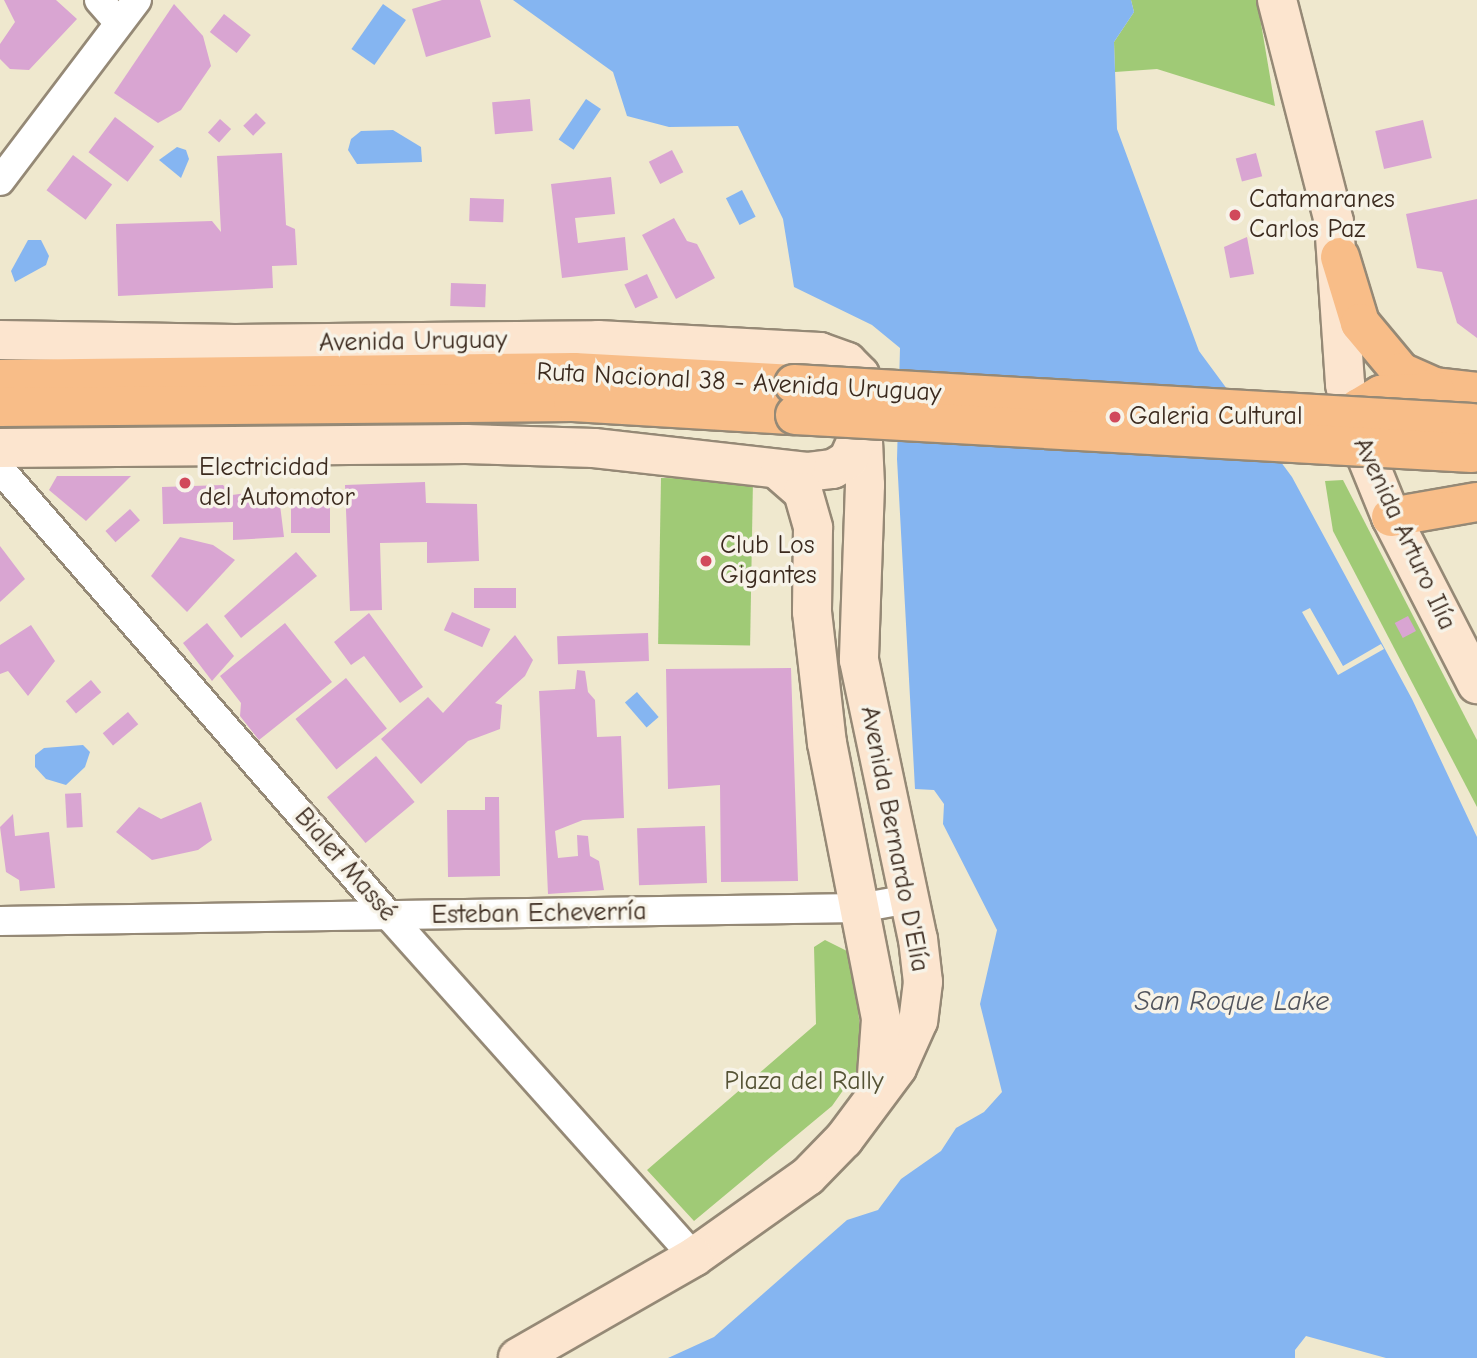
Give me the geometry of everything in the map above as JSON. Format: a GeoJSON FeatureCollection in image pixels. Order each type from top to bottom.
{"type":"FeatureCollection","features":[{"type":"Feature","properties":{"kind":"main road"},"geometry":{"type":"LineString","coordinates":[[1277,0],[1327,188],[1340,257],[1360,323],[1401,372],[1434,387],[1475,423]]}},
{"type":"Feature","properties":{"kind":"main road","name":"Avenida Arturo Ilía"},"geometry":{"type":"LineString","coordinates":[[1340,257],[1345,384],[1352,421],[1391,517],[1477,684]]}},
{"type":"Feature","properties":{"kind":"main road","name":"Avenida Uruguay"},"geometry":{"type":"LineString","coordinates":[[0,340],[235,344],[611,341],[820,352],[847,362],[860,375]]}},
{"type":"Feature","properties":{"kind":"main road"},"geometry":{"type":"LineString","coordinates":[[0,366],[60,378]]}},
{"type":"Feature","properties":{"kind":"main road","name":"Ruta Nacional 38 - Avenida Uruguay"},"geometry":{"type":"LineString","coordinates":[[0,379],[575,372],[794,399]]}},
{"type":"Feature","properties":{"kind":"main road","name":"Avenida Bernardo D'Elía"},"geometry":{"type":"LineString","coordinates":[[518,1358],[694,1257],[808,1176],[844,1139],[909,1044],[922,998],[922,966],[859,660],[864,424],[860,375]]}},
{"type":"Feature","properties":{"kind":"main road"},"geometry":{"type":"LineString","coordinates":[[1352,421],[1359,408],[1381,395],[1475,423]]}},
{"type":"Feature","properties":{"kind":"main road","name":"Ruta Nacional 38 - Avenida Uruguay"},"geometry":{"type":"LineString","coordinates":[[0,407],[794,399],[1475,423]]}},
{"type":"Feature","properties":{"kind":"main road"},"geometry":{"type":"LineString","coordinates":[[0,448],[479,444],[594,448],[780,472],[833,469],[848,460],[864,424]]}},
{"type":"Feature","properties":{"kind":"main road"},"geometry":{"type":"LineString","coordinates":[[780,472],[803,492],[810,507],[818,669],[845,847],[881,1019],[875,1095]]}},
{"type":"Feature","properties":{"kind":"main road"},"geometry":{"type":"LineString","coordinates":[[1391,517],[1477,502]]}},
{"type":"Feature","properties":{"kind":"street"},"geometry":{"type":"LineString","coordinates":[[99,0],[119,23]]}},
{"type":"Feature","properties":{"kind":"street"},"geometry":{"type":"LineString","coordinates":[[0,181],[137,0]]}},
{"type":"Feature","properties":{"kind":"street","name":"Bialet Massé"},"geometry":{"type":"LineString","coordinates":[[0,469],[390,917],[694,1257]]}},
{"type":"Feature","properties":{"kind":"street","name":"Esteban Echeverría"},"geometry":{"type":"LineString","coordinates":[[0,921],[859,908],[909,899]]}},
{"type":"Feature","properties":{"kind":"green space"},"geometry":{"type":"Polygon","coordinates":[[[1131,0],[1257,0],[1275,106],[1157,69],[1115,72],[1114,42],[1134,12],[1131,0]]]}},
{"type":"Feature","properties":{"kind":"green space","name":"Club Los Gigantes"},"geometry":{"type":"Polygon","coordinates":[[[661,478],[753,480],[750,646],[658,644],[661,478]]]}},
{"type":"Feature","properties":{"kind":"green space"},"geometry":{"type":"Polygon","coordinates":[[[1343,480],[1477,740],[1477,807],[1333,531],[1325,481],[1343,480]]]}},
{"type":"Feature","properties":{"kind":"green space","name":"Plaza del Rally"},"geometry":{"type":"Polygon","coordinates":[[[825,940],[853,954],[863,1062],[832,1106],[694,1221],[647,1170],[816,1024],[814,947],[825,940]]]}},
{"type":"Feature","properties":{"kind":"water","name":"San Roque Lake"},"geometry":{"type":"Polygon","coordinates":[[[513,0],[1131,0],[1134,12],[1114,42],[1117,129],[1199,351],[1292,477],[1412,699],[1477,837],[1477,1358],[1386,1358],[1306,1336],[1295,1350],[1295,1358],[668,1358],[714,1337],[847,1220],[878,1210],[901,1179],[941,1151],[956,1128],[984,1112],[1002,1092],[980,1004],[997,930],[943,824],[944,804],[934,790],[915,789],[897,459],[900,348],[872,325],[794,287],[783,219],[738,126],[669,127],[627,116],[613,72],[513,0]]]}},
{"type":"Feature","properties":{"kind":"water"},"geometry":{"type":"Polygon","coordinates":[[[383,4],[406,20],[374,65],[351,49],[383,4]]]}},
{"type":"Feature","properties":{"kind":"water"},"geometry":{"type":"Polygon","coordinates":[[[586,99],[601,109],[574,150],[559,140],[586,99]]]}},
{"type":"Feature","properties":{"kind":"water"},"geometry":{"type":"Polygon","coordinates":[[[393,130],[421,147],[422,162],[357,164],[348,150],[351,139],[361,131],[393,130]]]}},
{"type":"Feature","properties":{"kind":"water"},"geometry":{"type":"Polygon","coordinates":[[[177,147],[186,150],[189,159],[181,178],[159,160],[177,147]]]}},
{"type":"Feature","properties":{"kind":"water"},"geometry":{"type":"Polygon","coordinates":[[[742,190],[756,217],[740,225],[726,198],[742,190]]]}},
{"type":"Feature","properties":{"kind":"water"},"geometry":{"type":"Polygon","coordinates":[[[28,240],[41,240],[49,256],[46,265],[15,282],[11,271],[28,240]]]}},
{"type":"Feature","properties":{"kind":"water"},"geometry":{"type":"Polygon","coordinates":[[[637,692],[659,717],[647,727],[625,702],[637,692]]]}},
{"type":"Feature","properties":{"kind":"water"},"geometry":{"type":"Polygon","coordinates":[[[83,745],[90,752],[85,767],[66,785],[46,779],[35,767],[35,755],[44,748],[83,745]]]}},
{"type":"Feature","properties":{"kind":"pier"},"geometry":{"type":"Polygon","coordinates":[[[1310,608],[1343,666],[1381,644],[1384,649],[1338,675],[1302,612],[1310,608]]]}},
{"type":"Feature","properties":{"kind":"building"},"geometry":{"type":"Polygon","coordinates":[[[4,0],[56,0],[77,19],[29,70],[10,69],[0,59],[0,44],[15,22],[4,0]]]}},
{"type":"Feature","properties":{"kind":"building"},"geometry":{"type":"Polygon","coordinates":[[[442,0],[480,0],[491,37],[426,57],[412,9],[442,0]]]}},
{"type":"Feature","properties":{"kind":"building"},"geometry":{"type":"Polygon","coordinates":[[[174,4],[203,36],[211,66],[181,110],[158,123],[114,93],[174,4]]]}},
{"type":"Feature","properties":{"kind":"building"},"geometry":{"type":"Polygon","coordinates":[[[224,14],[251,35],[237,53],[210,32],[224,14]]]}},
{"type":"Feature","properties":{"kind":"building"},"geometry":{"type":"Polygon","coordinates":[[[530,99],[533,131],[495,134],[492,102],[530,99]]]}},
{"type":"Feature","properties":{"kind":"building"},"geometry":{"type":"Polygon","coordinates":[[[256,113],[266,123],[253,136],[243,126],[256,113]]]}},
{"type":"Feature","properties":{"kind":"building"},"geometry":{"type":"Polygon","coordinates":[[[115,117],[154,146],[128,182],[89,152],[115,117]]]}},
{"type":"Feature","properties":{"kind":"building"},"geometry":{"type":"Polygon","coordinates":[[[220,119],[231,129],[219,142],[208,132],[220,119]]]}},
{"type":"Feature","properties":{"kind":"building"},"geometry":{"type":"Polygon","coordinates":[[[1423,120],[1432,158],[1384,169],[1375,131],[1423,120]]]}},
{"type":"Feature","properties":{"kind":"building"},"geometry":{"type":"Polygon","coordinates":[[[672,150],[683,172],[660,184],[649,162],[672,150]]]}},
{"type":"Feature","properties":{"kind":"building"},"geometry":{"type":"Polygon","coordinates":[[[282,153],[286,225],[295,229],[297,265],[272,266],[273,288],[118,296],[116,224],[212,221],[221,232],[217,156],[282,153]]]}},
{"type":"Feature","properties":{"kind":"building"},"geometry":{"type":"Polygon","coordinates":[[[1256,153],[1262,176],[1242,182],[1236,158],[1256,153]]]}},
{"type":"Feature","properties":{"kind":"building"},"geometry":{"type":"Polygon","coordinates":[[[73,155],[112,184],[86,220],[47,190],[73,155]]]}},
{"type":"Feature","properties":{"kind":"building"},"geometry":{"type":"Polygon","coordinates":[[[611,177],[615,214],[575,218],[578,243],[625,237],[628,270],[562,278],[551,184],[611,177]]]}},
{"type":"Feature","properties":{"kind":"building"},"geometry":{"type":"Polygon","coordinates":[[[470,198],[504,199],[503,222],[469,221],[470,198]]]}},
{"type":"Feature","properties":{"kind":"building"},"geometry":{"type":"Polygon","coordinates":[[[1477,199],[1477,338],[1457,323],[1442,272],[1417,268],[1406,214],[1477,199]]]}},
{"type":"Feature","properties":{"kind":"building"},"geometry":{"type":"Polygon","coordinates":[[[674,218],[687,241],[697,244],[715,278],[676,299],[642,235],[674,218]]]}},
{"type":"Feature","properties":{"kind":"building"},"geometry":{"type":"Polygon","coordinates":[[[1247,237],[1254,274],[1230,278],[1224,247],[1247,237]]]}},
{"type":"Feature","properties":{"kind":"building"},"geometry":{"type":"Polygon","coordinates":[[[647,274],[658,298],[635,308],[624,285],[647,274]]]}},
{"type":"Feature","properties":{"kind":"building"},"geometry":{"type":"Polygon","coordinates":[[[451,283],[486,284],[485,307],[450,306],[451,283]]]}},
{"type":"Feature","properties":{"kind":"building"},"geometry":{"type":"Polygon","coordinates":[[[57,476],[131,476],[86,521],[49,490],[57,476]]]}},
{"type":"Feature","properties":{"kind":"building"},"geometry":{"type":"Polygon","coordinates":[[[425,482],[426,503],[477,504],[479,561],[427,563],[427,542],[380,543],[382,610],[350,611],[345,485],[425,482]]]}},
{"type":"Feature","properties":{"kind":"building"},"geometry":{"type":"Polygon","coordinates":[[[223,485],[232,495],[278,489],[284,537],[233,540],[233,522],[163,524],[162,487],[223,485]]]}},
{"type":"Feature","properties":{"kind":"building"},"geometry":{"type":"Polygon","coordinates":[[[291,498],[330,498],[330,533],[291,533],[291,498]]]}},
{"type":"Feature","properties":{"kind":"building"},"geometry":{"type":"Polygon","coordinates":[[[130,509],[140,520],[116,542],[105,531],[130,509]]]}},
{"type":"Feature","properties":{"kind":"building"},"geometry":{"type":"Polygon","coordinates":[[[180,537],[213,545],[235,560],[187,612],[151,576],[180,537]]]}},
{"type":"Feature","properties":{"kind":"building"},"geometry":{"type":"Polygon","coordinates":[[[0,546],[25,579],[0,602],[0,546]]]}},
{"type":"Feature","properties":{"kind":"building"},"geometry":{"type":"Polygon","coordinates":[[[296,552],[317,576],[241,638],[224,616],[296,552]]]}},
{"type":"Feature","properties":{"kind":"building"},"geometry":{"type":"Polygon","coordinates":[[[474,588],[516,588],[516,608],[474,608],[474,588]]]}},
{"type":"Feature","properties":{"kind":"building"},"geometry":{"type":"Polygon","coordinates":[[[452,612],[490,629],[482,647],[444,630],[452,612]]]}},
{"type":"Feature","properties":{"kind":"building"},"geometry":{"type":"Polygon","coordinates":[[[369,613],[423,687],[400,703],[364,656],[351,665],[334,642],[369,613]]]}},
{"type":"Feature","properties":{"kind":"building"},"geometry":{"type":"Polygon","coordinates":[[[1408,616],[1416,631],[1403,638],[1395,623],[1408,616]]]}},
{"type":"Feature","properties":{"kind":"building"},"geometry":{"type":"Polygon","coordinates":[[[207,623],[234,656],[212,681],[183,643],[207,623]]]}},
{"type":"Feature","properties":{"kind":"building"},"geometry":{"type":"Polygon","coordinates":[[[285,623],[332,682],[259,740],[240,716],[241,703],[220,676],[285,623]]]}},
{"type":"Feature","properties":{"kind":"building"},"geometry":{"type":"Polygon","coordinates":[[[31,625],[55,661],[28,696],[8,671],[0,674],[0,645],[31,625]]]}},
{"type":"Feature","properties":{"kind":"building"},"geometry":{"type":"Polygon","coordinates":[[[648,633],[649,661],[558,664],[557,636],[648,633]]]}},
{"type":"Feature","properties":{"kind":"building"},"geometry":{"type":"Polygon","coordinates":[[[515,635],[533,660],[525,676],[495,703],[502,705],[500,729],[468,741],[421,784],[381,739],[428,697],[443,713],[515,635]]]}},
{"type":"Feature","properties":{"kind":"building"},"geometry":{"type":"Polygon","coordinates":[[[791,668],[798,881],[721,882],[720,785],[668,789],[666,669],[791,668]]]}},
{"type":"Feature","properties":{"kind":"building"},"geometry":{"type":"Polygon","coordinates":[[[577,670],[585,671],[588,692],[595,700],[597,737],[621,736],[624,818],[583,820],[555,831],[558,858],[578,856],[577,835],[588,836],[590,856],[599,861],[604,890],[548,894],[539,691],[575,689],[577,670]]]}},
{"type":"Feature","properties":{"kind":"building"},"geometry":{"type":"Polygon","coordinates":[[[346,678],[387,729],[336,769],[295,719],[346,678]]]}},
{"type":"Feature","properties":{"kind":"building"},"geometry":{"type":"Polygon","coordinates":[[[91,680],[101,692],[76,713],[66,701],[91,680]]]}},
{"type":"Feature","properties":{"kind":"building"},"geometry":{"type":"Polygon","coordinates":[[[128,712],[138,724],[113,745],[103,733],[128,712]]]}},
{"type":"Feature","properties":{"kind":"building"},"geometry":{"type":"Polygon","coordinates":[[[376,756],[415,802],[366,843],[327,797],[376,756]]]}},
{"type":"Feature","properties":{"kind":"building"},"geometry":{"type":"Polygon","coordinates":[[[81,793],[83,827],[67,828],[65,794],[81,793]]]}},
{"type":"Feature","properties":{"kind":"building"},"geometry":{"type":"Polygon","coordinates":[[[485,797],[499,797],[500,876],[448,877],[447,810],[485,810],[485,797]]]}},
{"type":"Feature","properties":{"kind":"building"},"geometry":{"type":"Polygon","coordinates":[[[201,802],[212,840],[198,850],[152,860],[116,832],[139,807],[161,819],[201,802]]]}},
{"type":"Feature","properties":{"kind":"building"},"geometry":{"type":"Polygon","coordinates":[[[13,814],[15,836],[49,832],[55,888],[20,891],[19,880],[6,872],[0,827],[13,814]]]}},
{"type":"Feature","properties":{"kind":"building"},"geometry":{"type":"Polygon","coordinates":[[[705,826],[707,883],[639,885],[637,828],[705,826]]]}},
{"type":"Feature","properties":{"kind":"place","name":"Catamaranes Carlos Paz"},"geometry":{"type":"Point","coordinates":[1235,215]}},
{"type":"Feature","properties":{"kind":"place","name":"Galeria Cultural"},"geometry":{"type":"Point","coordinates":[1115,417]}},
{"type":"Feature","properties":{"kind":"place","name":"Electricidad del Automotor"},"geometry":{"type":"Point","coordinates":[185,483]}},
{"type":"Feature","properties":{"kind":"place","name":"Club Los Gigantes"},"geometry":{"type":"Point","coordinates":[706,561]}}]}
